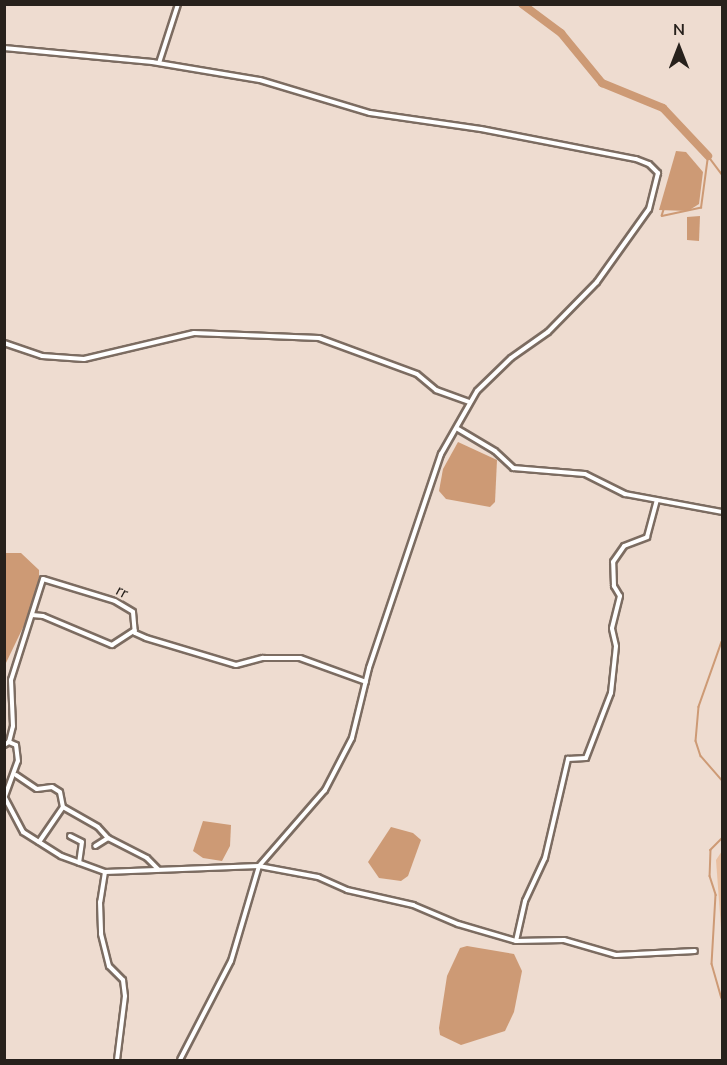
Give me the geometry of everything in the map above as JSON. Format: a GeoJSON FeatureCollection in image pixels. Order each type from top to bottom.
{"type":"FeatureCollection","features":[{"type":"Feature","properties":{"kind":"street"},"geometry":{"type":"LineString","coordinates":[[159,63],[178,4]]}},
{"type":"Feature","properties":{"kind":"street"},"geometry":{"type":"LineString","coordinates":[[4,48],[159,63],[294,88],[379,115],[580,147],[636,159],[657,169],[658,180],[650,209],[597,282],[548,332],[511,358],[469,402],[458,429],[441,454],[426,492],[366,682],[352,738],[332,777],[302,819],[281,838],[259,866],[231,962],[180,1060]]}},
{"type":"Feature","properties":{"kind":"street"},"geometry":{"type":"LineString","coordinates":[[4,343],[42,357],[84,358],[194,333],[319,338],[417,374],[436,390],[469,402]]}},
{"type":"Feature","properties":{"kind":"street"},"geometry":{"type":"LineString","coordinates":[[458,429],[495,451],[513,468],[585,474],[625,494],[723,512]]}},
{"type":"Feature","properties":{"kind":"street"},"geometry":{"type":"LineString","coordinates":[[516,941],[525,902],[545,858],[568,759],[586,759],[611,693],[616,646],[612,628],[620,596],[614,585],[613,562],[624,546],[647,537],[657,500]]}},
{"type":"Feature","properties":{"kind":"street","name":"rr"},"geometry":{"type":"LineString","coordinates":[[5,796],[16,775],[16,745],[7,743],[13,719],[11,680],[43,579],[115,601],[133,612],[135,630]]}},
{"type":"Feature","properties":{"kind":"street"},"geometry":{"type":"LineString","coordinates":[[32,616],[43,616],[112,645],[135,630],[139,635],[236,665],[262,658],[300,658],[366,682]]}},
{"type":"Feature","properties":{"kind":"street"},"geometry":{"type":"LineString","coordinates":[[16,775],[37,789],[52,787],[64,798],[63,807],[39,842]]}},
{"type":"Feature","properties":{"kind":"street"},"geometry":{"type":"LineString","coordinates":[[5,796],[23,832],[79,863],[105,872],[259,866],[318,877],[347,890],[413,904],[449,921],[516,941],[564,940],[616,955],[695,951]]}},
{"type":"Feature","properties":{"kind":"street"},"geometry":{"type":"LineString","coordinates":[[63,807],[98,827],[108,838],[147,858],[158,869]]}},
{"type":"Feature","properties":{"kind":"street"},"geometry":{"type":"LineString","coordinates":[[70,836],[81,842],[79,863]]}},
{"type":"Feature","properties":{"kind":"street"},"geometry":{"type":"LineString","coordinates":[[95,846],[108,838]]}},
{"type":"Feature","properties":{"kind":"street"},"geometry":{"type":"LineString","coordinates":[[105,872],[100,902],[101,934],[109,966],[123,980],[124,996],[117,1060]]}},
{"type":"Feature","properties":{"kind":"shaded area"},"geometry":{"type":"Polygon","coordinates":[[[676,151],[686,152],[703,172],[699,204],[688,211],[659,210],[676,151]]]}},
{"type":"Feature","properties":{"kind":"shaded area"},"geometry":{"type":"Polygon","coordinates":[[[700,216],[699,241],[687,240],[687,217],[700,216]]]}},
{"type":"Feature","properties":{"kind":"shaded area"},"geometry":{"type":"Polygon","coordinates":[[[458,442],[497,460],[495,502],[490,507],[446,499],[439,491],[443,469],[458,442]]]}},
{"type":"Feature","properties":{"kind":"shaded area"},"geometry":{"type":"Polygon","coordinates":[[[5,553],[21,553],[39,570],[39,578],[28,617],[5,665],[5,553]]]}},
{"type":"Feature","properties":{"kind":"shaded area"},"geometry":{"type":"Polygon","coordinates":[[[203,821],[231,825],[230,846],[222,861],[203,858],[193,851],[203,821]]]}},
{"type":"Feature","properties":{"kind":"shaded area"},"geometry":{"type":"Polygon","coordinates":[[[391,827],[413,833],[421,840],[408,876],[401,881],[379,878],[368,862],[391,827]]]}},
{"type":"Feature","properties":{"kind":"shaded area"},"geometry":{"type":"Polygon","coordinates":[[[722,851],[722,941],[716,860],[722,851]]]}},
{"type":"Feature","properties":{"kind":"shaded area"},"geometry":{"type":"Polygon","coordinates":[[[467,946],[514,954],[522,971],[514,1012],[505,1031],[461,1045],[440,1035],[439,1028],[447,976],[460,948],[467,946]]]}},
{"type":"Feature","properties":{"kind":"waterway"},"geometry":{"type":"LineString","coordinates":[[522,4],[561,33],[602,83],[663,108],[708,156]]}},
{"type":"Feature","properties":{"kind":"waterway"},"geometry":{"type":"LineString","coordinates":[[664,210],[662,216],[701,208],[708,156]]}},
{"type":"Feature","properties":{"kind":"waterway"},"geometry":{"type":"LineString","coordinates":[[709,157],[722,174]]}},
{"type":"Feature","properties":{"kind":"waterway"},"geometry":{"type":"LineString","coordinates":[[722,642],[699,707],[696,741],[701,756],[722,780]]}},
{"type":"Feature","properties":{"kind":"waterway"},"geometry":{"type":"LineString","coordinates":[[722,839],[711,850],[710,876],[716,895],[712,964],[722,998]]}}]}
